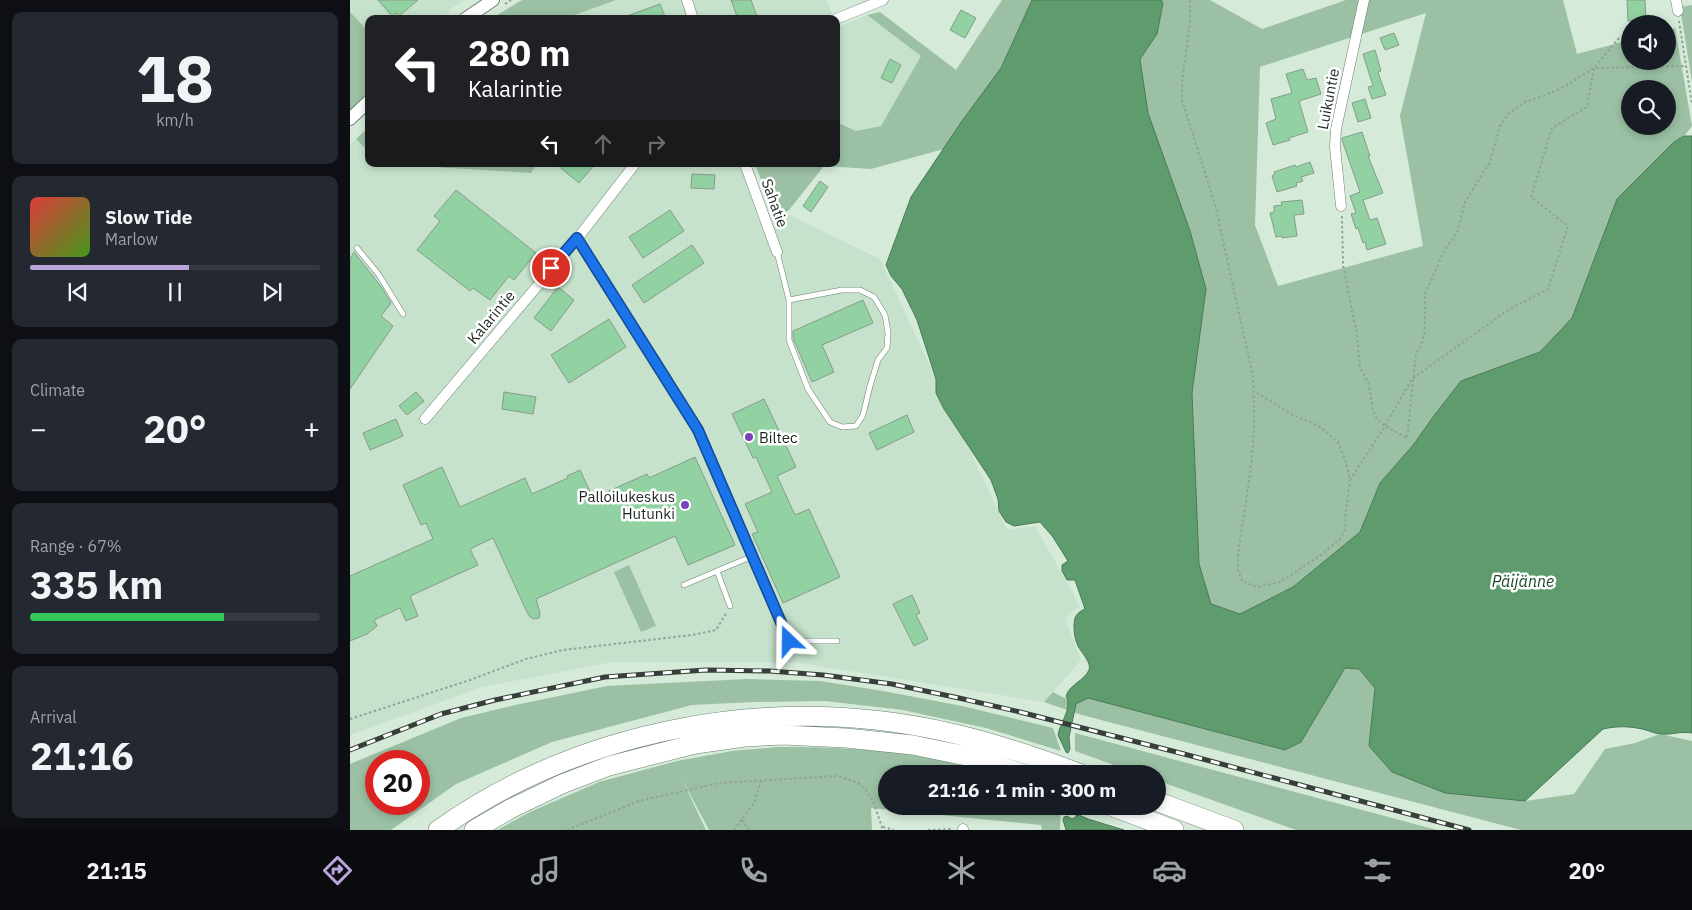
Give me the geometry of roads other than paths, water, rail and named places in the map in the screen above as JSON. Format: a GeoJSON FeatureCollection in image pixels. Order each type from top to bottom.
{"type":"FeatureCollection","features":[{"type":"Feature","properties":{"kind":"highway"},"geometry":{"type":"LineString","coordinates":[[438,830],[496,794],[539,773],[584,755],[658,732],[700,724],[754,718],[789,716],[843,717],[917,726],[984,742],[1054,765]]}},
{"type":"Feature","properties":{"kind":"highway"},"geometry":{"type":"LineString","coordinates":[[474,830],[510,809],[562,784],[609,766],[695,744],[745,737],[782,735],[846,738],[913,745],[976,758],[997,765]]}},
{"type":"Feature","properties":{"kind":"highway"},"geometry":{"type":"LineString","coordinates":[[1166,805],[1234,830]]}},
{"type":"Feature","properties":{"kind":"highway"},"geometry":{"type":"LineString","coordinates":[[1135,815],[1174,830]]}},
{"type":"Feature","properties":{"kind":"street"},"geometry":{"type":"LineString","coordinates":[[471,15],[493,0]]}},
{"type":"Feature","properties":{"kind":"street"},"geometry":{"type":"LineString","coordinates":[[687,0],[693,15]]}},
{"type":"Feature","properties":{"kind":"street"},"geometry":{"type":"LineString","coordinates":[[840,17],[883,0]]}},
{"type":"Feature","properties":{"kind":"street","name":"Luikuntie"},"geometry":{"type":"LineString","coordinates":[[1341,206],[1335,147],[1336,129],[1364,0]]}},
{"type":"Feature","properties":{"kind":"street"},"geometry":{"type":"LineString","coordinates":[[1676,0],[1678,11]]}},
{"type":"Feature","properties":{"kind":"street"},"geometry":{"type":"LineString","coordinates":[[350,120],[365,106]]}},
{"type":"Feature","properties":{"kind":"street","name":"Kalarintie"},"geometry":{"type":"LineString","coordinates":[[425,419],[577,238],[633,167]]}},
{"type":"Feature","properties":{"kind":"street","name":"Sahatie"},"geometry":{"type":"LineString","coordinates":[[746,167],[778,252]]}},
{"type":"Feature","properties":{"kind":"street"},"geometry":{"type":"LineString","coordinates":[[577,238],[667,380]]}},
{"type":"Feature","properties":{"kind":"lane"},"geometry":{"type":"LineString","coordinates":[[357,248],[379,275],[403,314]]}},
{"type":"Feature","properties":{"kind":"lane"},"geometry":{"type":"LineString","coordinates":[[778,252],[789,300],[789,340],[808,389],[830,422],[842,427],[856,426],[863,415],[878,360],[887,348],[888,334],[885,315],[874,297],[860,290],[842,290],[789,300]]}},
{"type":"Feature","properties":{"kind":"lane"},"geometry":{"type":"LineString","coordinates":[[667,380],[698,430],[789,641],[837,641]]}},
{"type":"Feature","properties":{"kind":"lane"},"geometry":{"type":"LineString","coordinates":[[684,585],[753,556]]}},
{"type":"Feature","properties":{"kind":"lane"},"geometry":{"type":"LineString","coordinates":[[717,571],[730,606]]}},
{"type":"Feature","properties":{"kind":"water","name":"Päijänne"},"geometry":{"type":"Polygon","coordinates":[[[1032,0],[1161,0],[1163,3],[1157,34],[1140,59],[1148,113],[1190,231],[1206,289],[1192,393],[1199,564],[1211,604],[1240,614],[1293,587],[1360,532],[1380,483],[1414,444],[1461,381],[1540,352],[1572,318],[1617,199],[1674,142],[1684,136],[1692,136],[1692,733],[1659,734],[1627,727],[1603,729],[1525,801],[1445,793],[1392,772],[1369,746],[1375,688],[1359,669],[1345,668],[1301,742],[1285,750],[1088,698],[1076,704],[1069,737],[1070,749],[1068,753],[1066,752],[1058,735],[1067,710],[1068,701],[1066,696],[1071,688],[1087,674],[1090,667],[1078,646],[1075,636],[1075,618],[1079,612],[1085,609],[1075,580],[1067,580],[1062,571],[1062,565],[1068,561],[1053,537],[1040,522],[1014,526],[1006,522],[999,511],[998,499],[991,480],[944,409],[936,393],[936,379],[917,320],[902,289],[891,276],[886,265],[911,197],[962,121],[1001,68],[1032,0]]]}},
{"type":"Feature","properties":{"kind":"water"},"geometry":{"type":"Polygon","coordinates":[[[1079,815],[1124,830],[1066,830],[1064,817],[1067,816],[1072,819],[1079,815]]]}},
{"type":"Feature","properties":{"kind":"railway"},"geometry":{"type":"LineString","coordinates":[[350,750],[441,714],[495,700],[605,677],[706,670],[770,671],[823,675],[892,684],[959,698],[1184,754],[1469,830]]}},
{"type":"Feature","properties":{"kind":"place","name":"Biltec"},"geometry":{"type":"Point","coordinates":[749,437]}},
{"type":"Feature","properties":{"kind":"place","name":"Palloilukeskus Hutunki"},"geometry":{"type":"Point","coordinates":[685,505]}}]}
